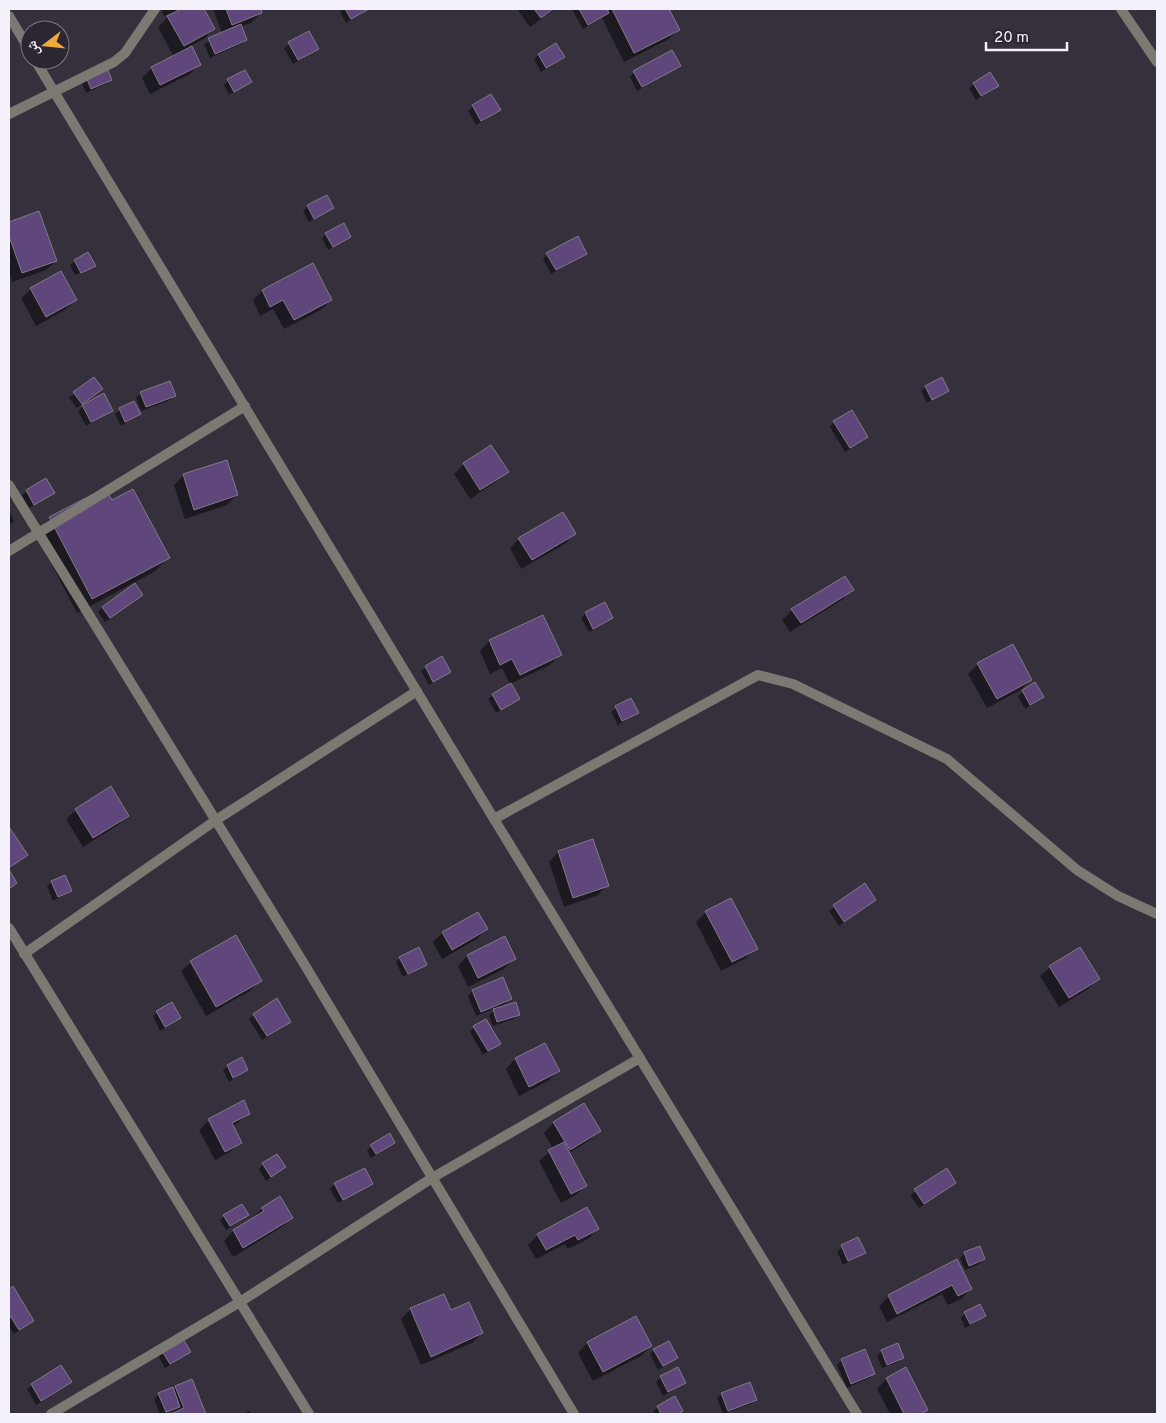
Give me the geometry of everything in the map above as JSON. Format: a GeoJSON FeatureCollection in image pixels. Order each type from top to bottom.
{"type":"FeatureCollection","features":[{"type":"Feature","properties":{"kind":"street"},"geometry":{"type":"LineString","coordinates":[[9,114],[120,58],[156,9]]}},
{"type":"Feature","properties":{"kind":"street"},"geometry":{"type":"LineString","coordinates":[[1121,9],[1157,62]]}},
{"type":"Feature","properties":{"kind":"street"},"geometry":{"type":"LineString","coordinates":[[9,16],[20,34]]}},
{"type":"Feature","properties":{"kind":"street"},"geometry":{"type":"LineString","coordinates":[[42,70],[494,819],[857,1414]]}},
{"type":"Feature","properties":{"kind":"street"},"geometry":{"type":"LineString","coordinates":[[9,550],[245,406]]}},
{"type":"Feature","properties":{"kind":"street"},"geometry":{"type":"LineString","coordinates":[[9,485],[216,820],[574,1414]]}},
{"type":"Feature","properties":{"kind":"street"},"geometry":{"type":"LineString","coordinates":[[494,819],[758,675],[793,684],[947,758],[1077,870],[1118,896],[1157,914]]}},
{"type":"Feature","properties":{"kind":"street"},"geometry":{"type":"LineString","coordinates":[[24,954],[216,820],[417,691]]}},
{"type":"Feature","properties":{"kind":"street"},"geometry":{"type":"LineString","coordinates":[[9,928],[13,943],[24,954],[309,1414]]}},
{"type":"Feature","properties":{"kind":"street"},"geometry":{"type":"LineString","coordinates":[[51,1414],[240,1302],[432,1178],[640,1058]]}},
{"type":"Feature","properties":{"kind":"building"},"geometry":{"type":"Polygon","coordinates":[[[181,9],[204,9],[215,29],[184,46],[167,16],[181,9]]]}},
{"type":"Feature","properties":{"kind":"building"},"geometry":{"type":"Polygon","coordinates":[[[226,9],[261,9],[262,13],[232,25],[226,9]]]}},
{"type":"Feature","properties":{"kind":"building"},"geometry":{"type":"Polygon","coordinates":[[[345,9],[369,9],[351,19],[345,9]]]}},
{"type":"Feature","properties":{"kind":"building"},"geometry":{"type":"Polygon","coordinates":[[[534,9],[553,9],[541,18],[534,9]]]}},
{"type":"Feature","properties":{"kind":"building"},"geometry":{"type":"Polygon","coordinates":[[[579,9],[607,9],[609,13],[588,25],[579,9]]]}},
{"type":"Feature","properties":{"kind":"building"},"geometry":{"type":"Polygon","coordinates":[[[612,9],[669,9],[680,30],[634,53],[612,9]]]}},
{"type":"Feature","properties":{"kind":"building"},"geometry":{"type":"Polygon","coordinates":[[[241,24],[247,40],[215,54],[208,38],[241,24]]]}},
{"type":"Feature","properties":{"kind":"building"},"geometry":{"type":"Polygon","coordinates":[[[309,31],[319,49],[298,60],[288,42],[309,31]]]}},
{"type":"Feature","properties":{"kind":"building"},"geometry":{"type":"Polygon","coordinates":[[[556,43],[565,57],[546,68],[538,54],[556,43]]]}},
{"type":"Feature","properties":{"kind":"building"},"geometry":{"type":"Polygon","coordinates":[[[192,46],[201,65],[160,85],[151,67],[192,46]]]}},
{"type":"Feature","properties":{"kind":"building"},"geometry":{"type":"Polygon","coordinates":[[[672,50],[681,66],[642,87],[633,71],[672,50]]]}},
{"type":"Feature","properties":{"kind":"building"},"geometry":{"type":"Polygon","coordinates":[[[105,63],[112,80],[91,89],[84,72],[105,63]]]}},
{"type":"Feature","properties":{"kind":"building"},"geometry":{"type":"Polygon","coordinates":[[[245,70],[252,82],[234,92],[227,79],[245,70]]]}},
{"type":"Feature","properties":{"kind":"building"},"geometry":{"type":"Polygon","coordinates":[[[990,72],[999,86],[981,96],[973,83],[990,72]]]}},
{"type":"Feature","properties":{"kind":"building"},"geometry":{"type":"Polygon","coordinates":[[[491,94],[501,110],[481,121],[472,105],[491,94]]]}},
{"type":"Feature","properties":{"kind":"building"},"geometry":{"type":"Polygon","coordinates":[[[327,195],[334,208],[314,219],[307,205],[327,195]]]}},
{"type":"Feature","properties":{"kind":"building"},"geometry":{"type":"Polygon","coordinates":[[[39,211],[57,261],[22,273],[9,236],[9,222],[39,211]]]}},
{"type":"Feature","properties":{"kind":"building"},"geometry":{"type":"Polygon","coordinates":[[[344,223],[351,237],[333,247],[325,233],[344,223]]]}},
{"type":"Feature","properties":{"kind":"building"},"geometry":{"type":"Polygon","coordinates":[[[578,236],[587,254],[556,270],[546,253],[578,236]]]}},
{"type":"Feature","properties":{"kind":"building"},"geometry":{"type":"Polygon","coordinates":[[[88,252],[96,266],[81,273],[74,260],[88,252]]]}},
{"type":"Feature","properties":{"kind":"building"},"geometry":{"type":"Polygon","coordinates":[[[313,263],[332,300],[294,320],[283,300],[270,307],[262,290],[313,263]]]}},
{"type":"Feature","properties":{"kind":"building"},"geometry":{"type":"Polygon","coordinates":[[[61,271],[77,300],[46,317],[30,288],[61,271]]]}},
{"type":"Feature","properties":{"kind":"building"},"geometry":{"type":"Polygon","coordinates":[[[94,377],[103,389],[82,404],[73,392],[94,377]]]}},
{"type":"Feature","properties":{"kind":"building"},"geometry":{"type":"Polygon","coordinates":[[[942,377],[949,391],[932,400],[925,386],[942,377]]]}},
{"type":"Feature","properties":{"kind":"building"},"geometry":{"type":"Polygon","coordinates":[[[170,381],[176,396],[146,407],[140,392],[170,381]]]}},
{"type":"Feature","properties":{"kind":"building"},"geometry":{"type":"Polygon","coordinates":[[[104,393],[113,411],[91,422],[82,405],[104,393]]]}},
{"type":"Feature","properties":{"kind":"building"},"geometry":{"type":"Polygon","coordinates":[[[134,401],[141,414],[125,422],[119,408],[134,401]]]}},
{"type":"Feature","properties":{"kind":"building"},"geometry":{"type":"Polygon","coordinates":[[[852,410],[868,437],[850,448],[833,421],[852,410]]]}},
{"type":"Feature","properties":{"kind":"building"},"geometry":{"type":"Polygon","coordinates":[[[491,445],[509,472],[480,490],[463,463],[491,445]]]}},
{"type":"Feature","properties":{"kind":"building"},"geometry":{"type":"Polygon","coordinates":[[[227,460],[238,495],[194,510],[183,474],[227,460]]]}},
{"type":"Feature","properties":{"kind":"building"},"geometry":{"type":"Polygon","coordinates":[[[46,478],[55,493],[34,505],[26,490],[46,478]]]}},
{"type":"Feature","properties":{"kind":"building"},"geometry":{"type":"Polygon","coordinates":[[[105,488],[112,500],[133,489],[170,558],[92,599],[49,517],[105,488]]]}},
{"type":"Feature","properties":{"kind":"building"},"geometry":{"type":"Polygon","coordinates":[[[563,512],[576,534],[532,560],[518,538],[563,512]]]}},
{"type":"Feature","properties":{"kind":"building"},"geometry":{"type":"Polygon","coordinates":[[[845,576],[854,590],[801,623],[791,609],[845,576]]]}},
{"type":"Feature","properties":{"kind":"building"},"geometry":{"type":"Polygon","coordinates":[[[135,583],[143,595],[110,618],[102,607],[135,583]]]}},
{"type":"Feature","properties":{"kind":"building"},"geometry":{"type":"Polygon","coordinates":[[[605,602],[613,618],[593,629],[585,612],[605,602]]]}},
{"type":"Feature","properties":{"kind":"building"},"geometry":{"type":"Polygon","coordinates":[[[543,615],[562,655],[520,675],[512,659],[500,665],[489,640],[543,615]]]}},
{"type":"Feature","properties":{"kind":"building"},"geometry":{"type":"Polygon","coordinates":[[[1013,644],[1032,680],[997,699],[977,663],[1013,644]]]}},
{"type":"Feature","properties":{"kind":"building"},"geometry":{"type":"Polygon","coordinates":[[[442,656],[451,672],[433,682],[425,666],[442,656]]]}},
{"type":"Feature","properties":{"kind":"building"},"geometry":{"type":"Polygon","coordinates":[[[1035,682],[1044,697],[1030,705],[1022,690],[1035,682]]]}},
{"type":"Feature","properties":{"kind":"building"},"geometry":{"type":"Polygon","coordinates":[[[511,683],[520,699],[501,710],[492,694],[511,683]]]}},
{"type":"Feature","properties":{"kind":"building"},"geometry":{"type":"Polygon","coordinates":[[[631,698],[639,713],[622,721],[615,706],[631,698]]]}},
{"type":"Feature","properties":{"kind":"building"},"geometry":{"type":"Polygon","coordinates":[[[111,786],[129,816],[93,838],[75,809],[111,786]]]}},
{"type":"Feature","properties":{"kind":"building"},"geometry":{"type":"Polygon","coordinates":[[[9,827],[28,855],[9,868],[9,827]]]}},
{"type":"Feature","properties":{"kind":"building"},"geometry":{"type":"Polygon","coordinates":[[[593,839],[609,886],[573,898],[558,851],[593,839]]]}},
{"type":"Feature","properties":{"kind":"building"},"geometry":{"type":"Polygon","coordinates":[[[9,870],[17,883],[9,889],[9,870]]]}},
{"type":"Feature","properties":{"kind":"building"},"geometry":{"type":"Polygon","coordinates":[[[65,875],[72,891],[58,897],[51,881],[65,875]]]}},
{"type":"Feature","properties":{"kind":"building"},"geometry":{"type":"Polygon","coordinates":[[[865,883],[876,900],[844,922],[833,905],[865,883]]]}},
{"type":"Feature","properties":{"kind":"building"},"geometry":{"type":"Polygon","coordinates":[[[731,898],[758,949],[732,962],[705,911],[731,898]]]}},
{"type":"Feature","properties":{"kind":"building"},"geometry":{"type":"Polygon","coordinates":[[[478,912],[488,929],[452,950],[442,932],[478,912]]]}},
{"type":"Feature","properties":{"kind":"building"},"geometry":{"type":"Polygon","coordinates":[[[236,935],[262,981],[216,1007],[190,961],[236,935]]]}},
{"type":"Feature","properties":{"kind":"building"},"geometry":{"type":"Polygon","coordinates":[[[505,936],[516,959],[478,978],[467,955],[505,936]]]}},
{"type":"Feature","properties":{"kind":"building"},"geometry":{"type":"Polygon","coordinates":[[[419,947],[427,965],[408,974],[399,957],[419,947]]]}},
{"type":"Feature","properties":{"kind":"building"},"geometry":{"type":"Polygon","coordinates":[[[1080,947],[1100,979],[1069,998],[1049,966],[1080,947]]]}},
{"type":"Feature","properties":{"kind":"building"},"geometry":{"type":"Polygon","coordinates":[[[503,977],[512,999],[481,1012],[472,990],[503,977]]]}},
{"type":"Feature","properties":{"kind":"building"},"geometry":{"type":"Polygon","coordinates":[[[277,998],[291,1022],[267,1036],[253,1014],[277,998]]]}},
{"type":"Feature","properties":{"kind":"building"},"geometry":{"type":"Polygon","coordinates":[[[172,1002],[181,1018],[165,1027],[156,1011],[172,1002]]]}},
{"type":"Feature","properties":{"kind":"building"},"geometry":{"type":"Polygon","coordinates":[[[516,1002],[520,1015],[497,1022],[493,1009],[516,1002]]]}},
{"type":"Feature","properties":{"kind":"building"},"geometry":{"type":"Polygon","coordinates":[[[486,1019],[501,1044],[488,1051],[473,1026],[486,1019]]]}},
{"type":"Feature","properties":{"kind":"building"},"geometry":{"type":"Polygon","coordinates":[[[545,1043],[560,1071],[529,1087],[515,1058],[545,1043]]]}},
{"type":"Feature","properties":{"kind":"building"},"geometry":{"type":"Polygon","coordinates":[[[242,1057],[248,1070],[233,1078],[227,1065],[242,1057]]]}},
{"type":"Feature","properties":{"kind":"building"},"geometry":{"type":"Polygon","coordinates":[[[244,1100],[250,1114],[232,1123],[242,1143],[225,1152],[208,1119],[244,1100]]]}},
{"type":"Feature","properties":{"kind":"building"},"geometry":{"type":"Polygon","coordinates":[[[584,1103],[601,1131],[570,1150],[553,1122],[584,1103]]]}},
{"type":"Feature","properties":{"kind":"building"},"geometry":{"type":"Polygon","coordinates":[[[390,1133],[395,1143],[376,1154],[370,1145],[390,1133]]]}},
{"type":"Feature","properties":{"kind":"building"},"geometry":{"type":"Polygon","coordinates":[[[564,1142],[587,1186],[571,1194],[548,1150],[564,1142]]]}},
{"type":"Feature","properties":{"kind":"building"},"geometry":{"type":"Polygon","coordinates":[[[277,1154],[286,1167],[271,1177],[262,1163],[277,1154]]]}},
{"type":"Feature","properties":{"kind":"building"},"geometry":{"type":"Polygon","coordinates":[[[365,1168],[373,1184],[343,1200],[334,1183],[365,1168]]]}},
{"type":"Feature","properties":{"kind":"building"},"geometry":{"type":"Polygon","coordinates":[[[947,1168],[956,1183],[924,1204],[914,1189],[947,1168]]]}},
{"type":"Feature","properties":{"kind":"building"},"geometry":{"type":"Polygon","coordinates":[[[280,1196],[293,1218],[243,1248],[233,1230],[264,1211],[261,1208],[280,1196]]]}},
{"type":"Feature","properties":{"kind":"building"},"geometry":{"type":"Polygon","coordinates":[[[242,1204],[249,1215],[230,1226],[223,1215],[242,1204]]]}},
{"type":"Feature","properties":{"kind":"building"},"geometry":{"type":"Polygon","coordinates":[[[587,1207],[599,1229],[578,1240],[575,1235],[546,1250],[537,1234],[587,1207]]]}},
{"type":"Feature","properties":{"kind":"building"},"geometry":{"type":"Polygon","coordinates":[[[858,1237],[866,1253],[848,1261],[841,1245],[858,1237]]]}},
{"type":"Feature","properties":{"kind":"building"},"geometry":{"type":"Polygon","coordinates":[[[980,1246],[985,1259],[969,1266],[964,1252],[980,1246]]]}},
{"type":"Feature","properties":{"kind":"building"},"geometry":{"type":"Polygon","coordinates":[[[957,1259],[972,1289],[958,1296],[952,1285],[897,1314],[888,1295],[957,1259]]]}},
{"type":"Feature","properties":{"kind":"building"},"geometry":{"type":"Polygon","coordinates":[[[13,1286],[34,1321],[19,1330],[9,1314],[9,1289],[13,1286]]]}},
{"type":"Feature","properties":{"kind":"building"},"geometry":{"type":"Polygon","coordinates":[[[444,1294],[451,1310],[469,1302],[483,1333],[431,1357],[410,1308],[444,1294]]]}},
{"type":"Feature","properties":{"kind":"building"},"geometry":{"type":"Polygon","coordinates":[[[980,1304],[986,1316],[970,1324],[964,1312],[980,1304]]]}},
{"type":"Feature","properties":{"kind":"building"},"geometry":{"type":"Polygon","coordinates":[[[636,1316],[652,1346],[603,1372],[587,1342],[636,1316]]]}},
{"type":"Feature","properties":{"kind":"building"},"geometry":{"type":"Polygon","coordinates":[[[183,1339],[191,1352],[170,1364],[162,1351],[183,1339]]]}},
{"type":"Feature","properties":{"kind":"building"},"geometry":{"type":"Polygon","coordinates":[[[669,1341],[678,1358],[663,1366],[653,1349],[669,1341]]]}},
{"type":"Feature","properties":{"kind":"building"},"geometry":{"type":"Polygon","coordinates":[[[898,1343],[904,1358],[887,1365],[881,1350],[898,1343]]]}},
{"type":"Feature","properties":{"kind":"building"},"geometry":{"type":"Polygon","coordinates":[[[865,1349],[875,1374],[851,1384],[841,1359],[865,1349]]]}},
{"type":"Feature","properties":{"kind":"building"},"geometry":{"type":"Polygon","coordinates":[[[61,1365],[72,1382],[41,1401],[31,1384],[61,1365]]]}},
{"type":"Feature","properties":{"kind":"building"},"geometry":{"type":"Polygon","coordinates":[[[678,1367],[686,1383],[668,1392],[660,1376],[678,1367]]]}},
{"type":"Feature","properties":{"kind":"building"},"geometry":{"type":"Polygon","coordinates":[[[906,1367],[928,1410],[921,1414],[904,1414],[886,1378],[906,1367]]]}},
{"type":"Feature","properties":{"kind":"building"},"geometry":{"type":"Polygon","coordinates":[[[192,1379],[206,1414],[171,1414],[184,1408],[175,1386],[192,1379]]]}},
{"type":"Feature","properties":{"kind":"building"},"geometry":{"type":"Polygon","coordinates":[[[750,1382],[757,1400],[728,1411],[721,1393],[750,1382]]]}},
{"type":"Feature","properties":{"kind":"building"},"geometry":{"type":"Polygon","coordinates":[[[173,1387],[180,1407],[166,1412],[158,1393],[173,1387]]]}},
{"type":"Feature","properties":{"kind":"building"},"geometry":{"type":"Polygon","coordinates":[[[675,1396],[683,1411],[678,1414],[661,1414],[657,1406],[675,1396]]]}}]}
